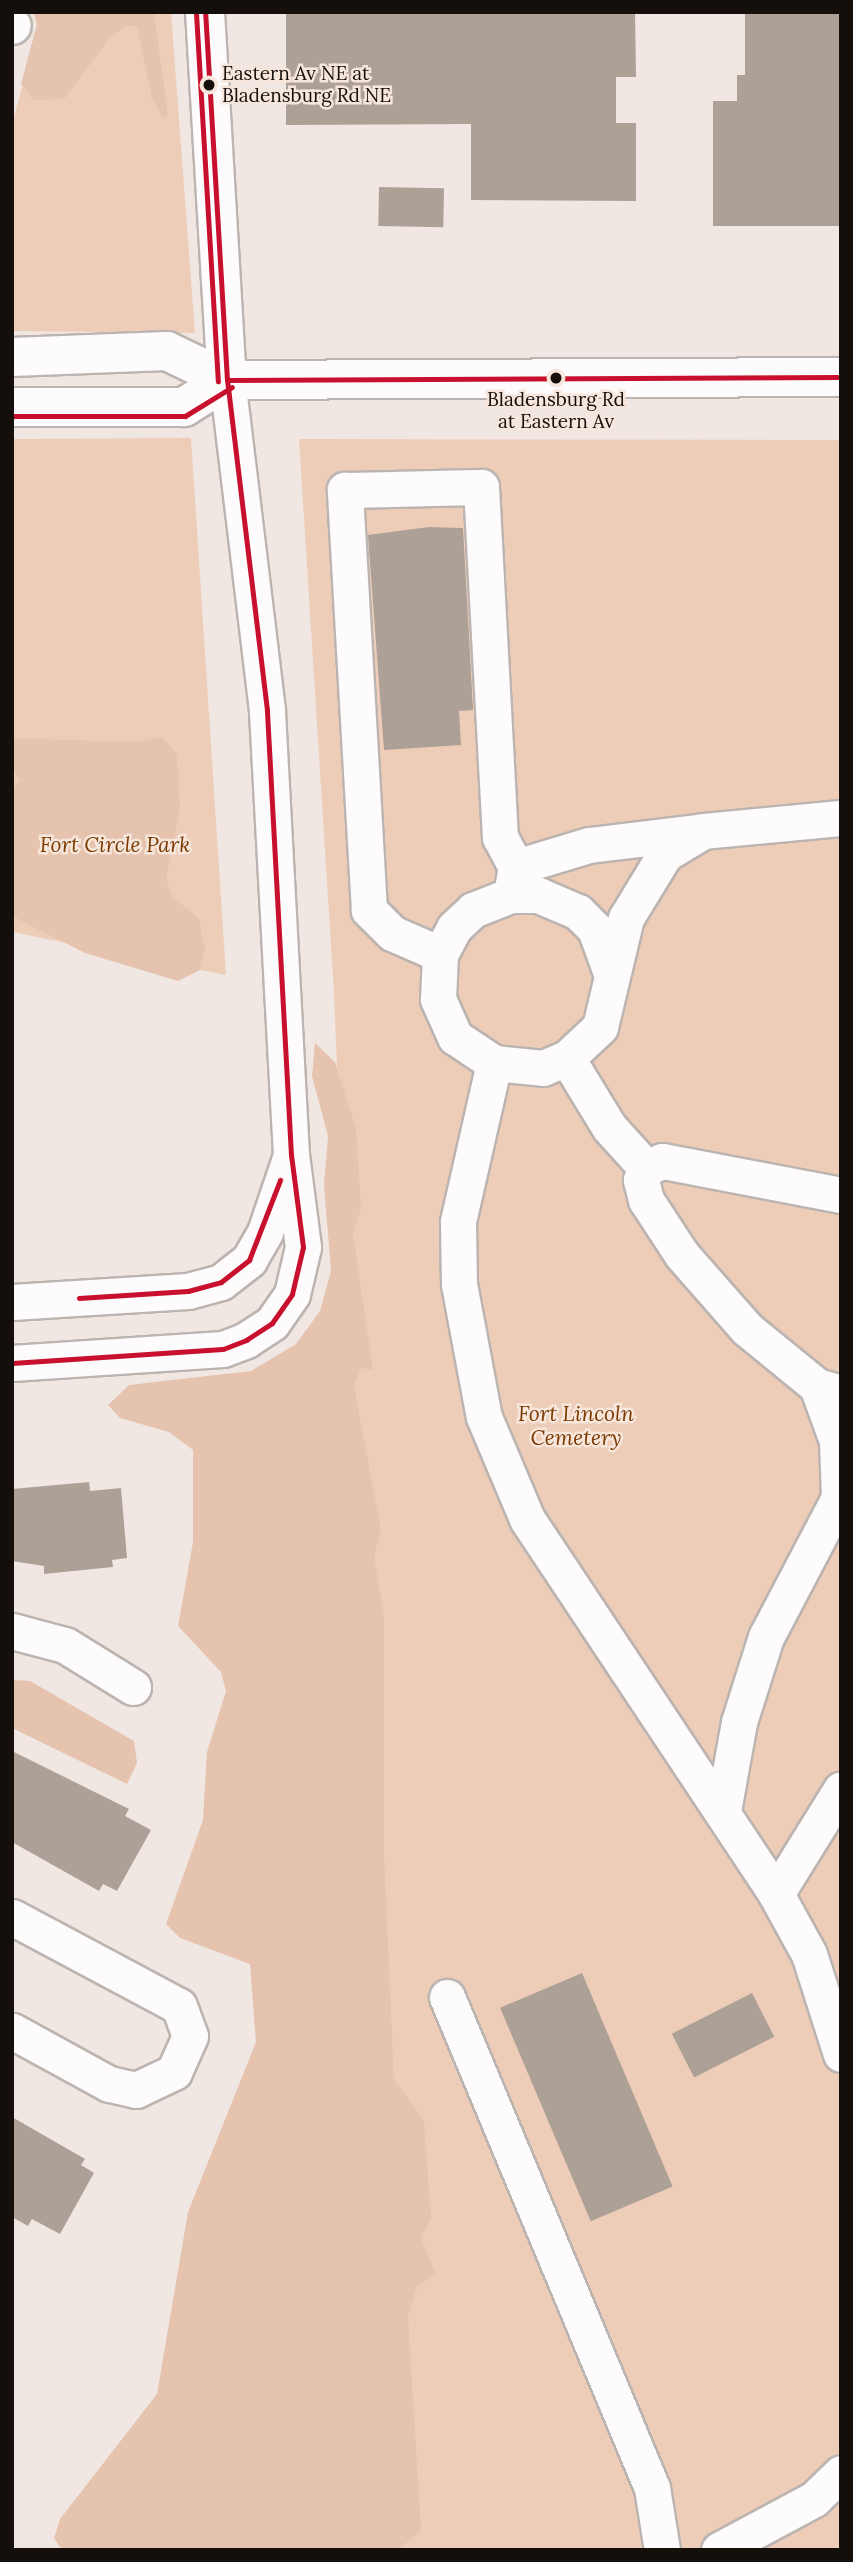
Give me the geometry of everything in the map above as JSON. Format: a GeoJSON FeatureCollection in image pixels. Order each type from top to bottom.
{"type":"FeatureCollection","features":[{"type":"Feature","properties":{"kind":"main road"},"geometry":{"type":"LineString","coordinates":[[205,12],[227,380]]}},
{"type":"Feature","properties":{"kind":"main road"},"geometry":{"type":"LineString","coordinates":[[12,357],[167,351],[227,380],[841,377]]}},
{"type":"Feature","properties":{"kind":"main road"},"geometry":{"type":"LineString","coordinates":[[12,407],[184,407],[227,380]]}},
{"type":"Feature","properties":{"kind":"street"},"geometry":{"type":"LineString","coordinates":[[12,1363],[223,1349],[272,1323],[292,1294],[303,1247],[291,1154],[267,710],[227,380]]}},
{"type":"Feature","properties":{"kind":"street"},"geometry":{"type":"LineString","coordinates":[[440,954],[392,933],[369,910],[345,490],[481,487],[500,838],[514,881],[538,895],[578,912],[595,929],[611,972]]}},
{"type":"Feature","properties":{"kind":"street"},"geometry":{"type":"LineString","coordinates":[[703,831],[666,854],[647,875],[626,918],[600,1027],[567,1058],[543,1068],[494,1063],[471,1052],[443,1015],[436,977],[440,954],[473,910],[514,881],[589,845],[703,831],[841,817]]}},
{"type":"Feature","properties":{"kind":"street"},"geometry":{"type":"LineString","coordinates":[[567,1058],[609,1127],[646,1168],[646,1200],[682,1255],[747,1329],[829,1390],[837,1441],[838,1506],[766,1637],[739,1722],[723,1811]]}},
{"type":"Feature","properties":{"kind":"street"},"geometry":{"type":"LineString","coordinates":[[494,1063],[458,1222],[459,1284],[484,1416],[527,1519],[776,1894],[809,1954],[841,2054]]}},
{"type":"Feature","properties":{"kind":"street"},"geometry":{"type":"LineString","coordinates":[[12,1302],[188,1291],[221,1282],[248,1260],[265,1232],[291,1154]]}},
{"type":"Feature","properties":{"kind":"street"},"geometry":{"type":"LineString","coordinates":[[646,1168],[662,1161],[841,1195]]}},
{"type":"Feature","properties":{"kind":"street"},"geometry":{"type":"LineString","coordinates":[[12,1631],[65,1645],[133,1687]]}},
{"type":"Feature","properties":{"kind":"street"},"geometry":{"type":"LineString","coordinates":[[776,1894],[841,1789]]}},
{"type":"Feature","properties":{"kind":"street"},"geometry":{"type":"LineString","coordinates":[[12,1917],[179,2006],[190,2036],[174,2072],[136,2090],[109,2084],[12,2031]]}},
{"type":"Feature","properties":{"kind":"street"},"geometry":{"type":"LineString","coordinates":[[447,1997],[652,2488],[662,2550]]}},
{"type":"Feature","properties":{"kind":"street"},"geometry":{"type":"LineString","coordinates":[[719,2550],[814,2499],[841,2473]]}},
{"type":"Feature","properties":{"kind":"green space"},"geometry":{"type":"Polygon","coordinates":[[[33,12],[154,12],[168,116],[163,118],[152,99],[137,26],[125,26],[110,38],[64,99],[34,100],[21,84],[37,24],[33,12]]]}},
{"type":"Feature","properties":{"kind":"green space"},"geometry":{"type":"Polygon","coordinates":[[[73,12],[171,12],[195,333],[12,331],[12,125],[30,57],[73,12]]]}},
{"type":"Feature","properties":{"kind":"green space","name":"Fort Circle Park"},"geometry":{"type":"Polygon","coordinates":[[[191,438],[226,975],[12,932],[13,439],[191,438]]]}},
{"type":"Feature","properties":{"kind":"green space","name":"Fort Lincoln Cemetery"},"geometry":{"type":"Polygon","coordinates":[[[299,439],[841,440],[841,2550],[396,2550],[334,993],[299,439]]]}},
{"type":"Feature","properties":{"kind":"green space"},"geometry":{"type":"Polygon","coordinates":[[[162,737],[177,754],[180,809],[166,879],[173,897],[199,919],[205,950],[200,970],[178,981],[85,953],[12,916],[12,790],[20,780],[12,768],[12,738],[132,742],[162,737]]]}},
{"type":"Feature","properties":{"kind":"green space"},"geometry":{"type":"Polygon","coordinates":[[[315,1043],[335,1062],[356,1129],[361,1208],[353,1234],[373,1370],[361,1368],[354,1386],[381,1530],[374,1557],[384,1617],[384,1852],[394,2079],[424,2121],[431,2219],[421,2237],[435,2273],[417,2287],[408,2316],[421,2530],[398,2550],[62,2550],[54,2538],[60,2519],[157,2394],[188,2212],[256,2042],[250,1964],[180,1938],[166,1924],[203,1820],[207,1752],[226,1691],[221,1672],[178,1626],[193,1542],[193,1450],[169,1432],[120,1418],[108,1405],[129,1385],[251,1371],[296,1344],[320,1311],[331,1271],[324,1185],[328,1136],[312,1076],[315,1043]]]}},
{"type":"Feature","properties":{"kind":"green space"},"geometry":{"type":"Polygon","coordinates":[[[12,1680],[30,1681],[134,1741],[137,1763],[127,1784],[12,1728],[12,1680]]]}},
{"type":"Feature","properties":{"kind":"building"},"geometry":{"type":"Polygon","coordinates":[[[286,12],[635,12],[636,77],[616,77],[616,123],[636,123],[636,201],[471,200],[471,124],[286,125],[286,12]]]}},
{"type":"Feature","properties":{"kind":"building"},"geometry":{"type":"Polygon","coordinates":[[[745,12],[841,12],[841,226],[713,226],[713,101],[737,101],[737,75],[745,75],[745,12]]]}},
{"type":"Feature","properties":{"kind":"building"},"geometry":{"type":"Polygon","coordinates":[[[379,187],[444,188],[443,227],[378,226],[379,187]]]}},
{"type":"Feature","properties":{"kind":"building"},"geometry":{"type":"Polygon","coordinates":[[[429,527],[463,528],[473,710],[459,711],[461,745],[384,750],[368,535],[429,527]]]}},
{"type":"Feature","properties":{"kind":"building"},"geometry":{"type":"Polygon","coordinates":[[[89,1482],[90,1491],[121,1488],[127,1558],[112,1560],[113,1567],[44,1574],[44,1566],[12,1561],[12,1489],[89,1482]]]}},
{"type":"Feature","properties":{"kind":"building"},"geometry":{"type":"Polygon","coordinates":[[[12,1751],[129,1809],[125,1816],[151,1830],[117,1891],[103,1884],[99,1891],[12,1842],[12,1751]]]}},
{"type":"Feature","properties":{"kind":"building"},"geometry":{"type":"Polygon","coordinates":[[[582,1973],[673,2187],[591,2221],[500,2008],[582,1973]]]}},
{"type":"Feature","properties":{"kind":"building"},"geometry":{"type":"Polygon","coordinates":[[[752,1993],[774,2037],[694,2078],[672,2034],[752,1993]]]}},
{"type":"Feature","properties":{"kind":"building"},"geometry":{"type":"Polygon","coordinates":[[[12,2117],[85,2159],[81,2165],[94,2173],[60,2234],[32,2219],[28,2226],[12,2217],[12,2117]]]}},
{"type":"Feature","properties":{"kind":"transit line"},"geometry":{"type":"LineString","coordinates":[[12,1363],[223,1349],[246,1340],[272,1323],[292,1294],[303,1247],[291,1155],[267,710],[227,380],[205,12]]}},
{"type":"Feature","properties":{"kind":"transit line"},"geometry":{"type":"LineString","coordinates":[[196,13],[218,381]]}},
{"type":"Feature","properties":{"kind":"transit line"},"geometry":{"type":"LineString","coordinates":[[227,380],[841,377]]}},
{"type":"Feature","properties":{"kind":"transit line"},"geometry":{"type":"LineString","coordinates":[[12,416],[185,416],[232,387]]}},
{"type":"Feature","properties":{"kind":"transit line"},"geometry":{"type":"LineString","coordinates":[[79,1298],[188,1291],[221,1282],[249,1260],[280,1180]]}},
{"type":"Feature","properties":{"kind":"place","name":"Eastern Av NE at Bladensburg Rd NE"},"geometry":{"type":"Point","coordinates":[209,85]}},
{"type":"Feature","properties":{"kind":"place","name":"Bladensburg Rd at Eastern Av"},"geometry":{"type":"Point","coordinates":[556,378]}}]}
